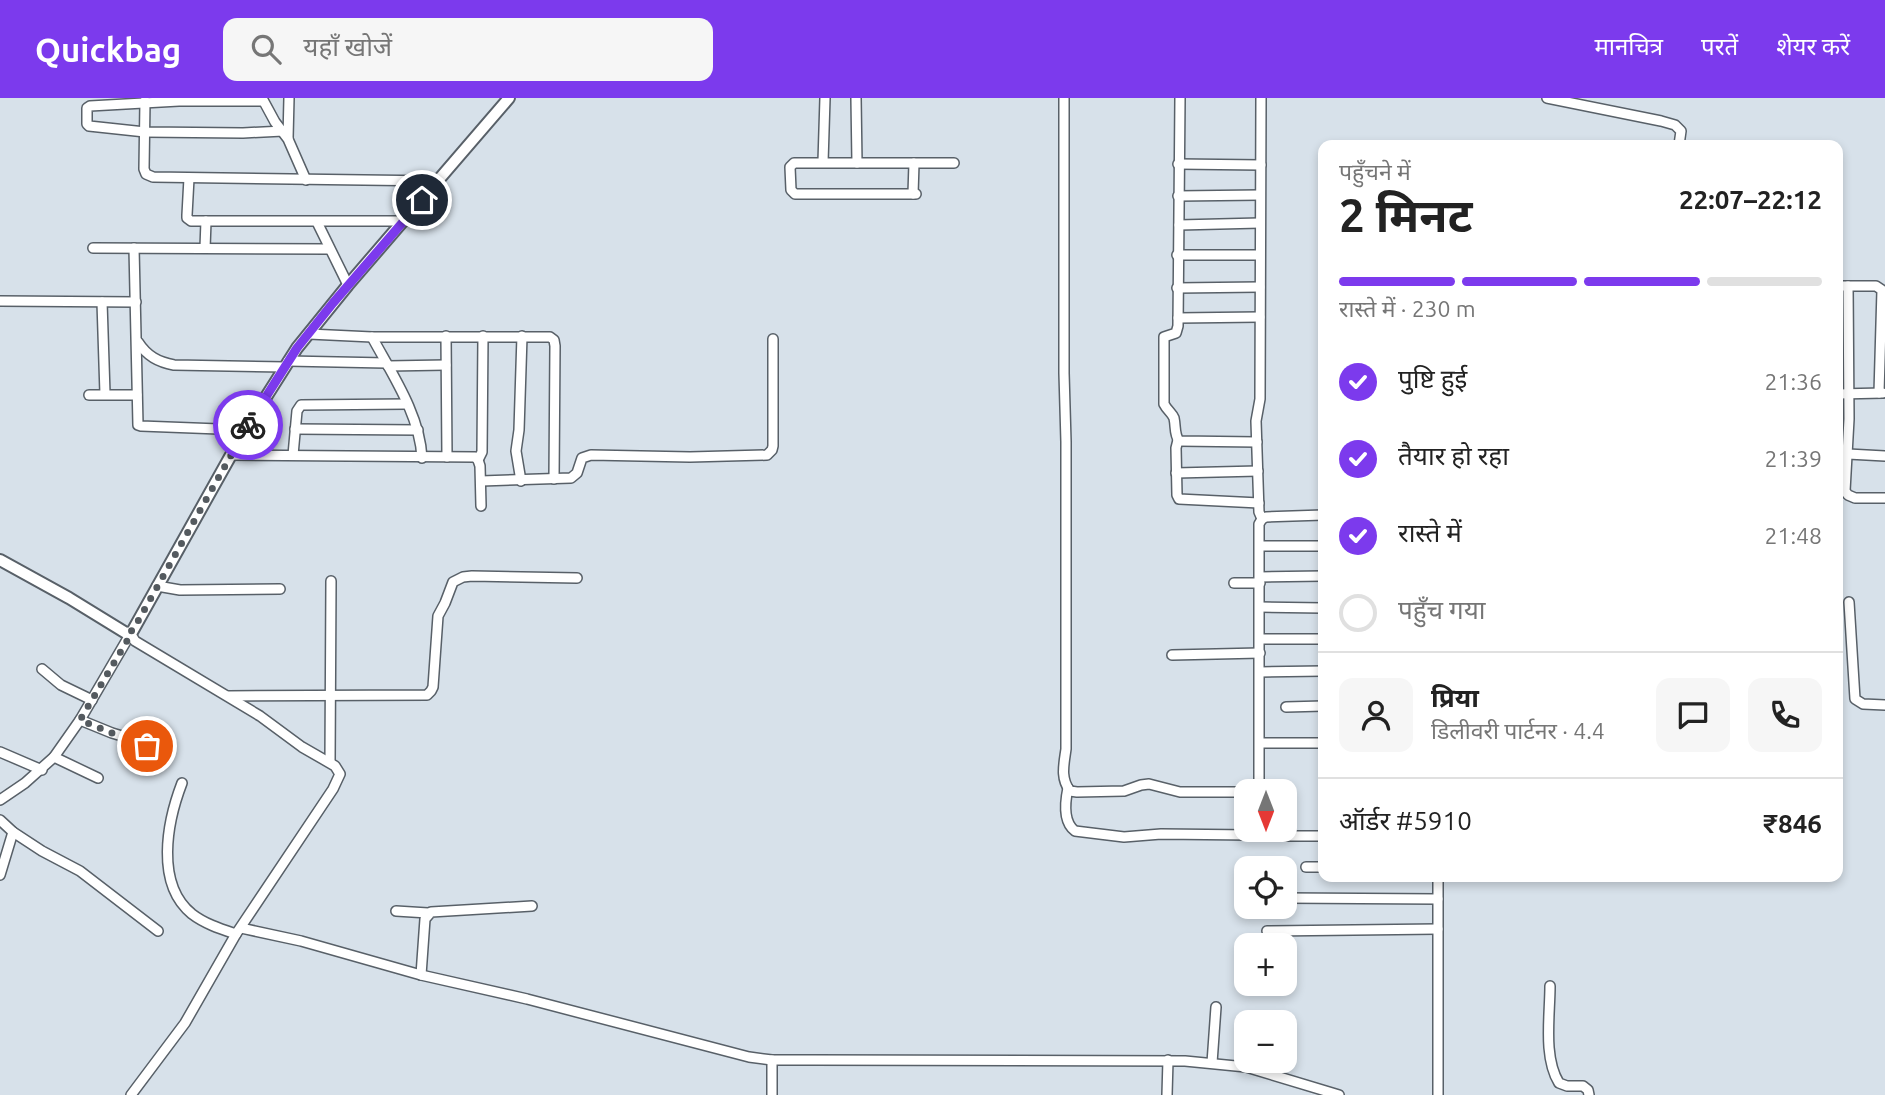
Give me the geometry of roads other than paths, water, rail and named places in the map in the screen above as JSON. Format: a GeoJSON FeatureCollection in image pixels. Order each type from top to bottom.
{"type":"FeatureCollection","features":[{"type":"Feature","properties":{"kind":"street"},"geometry":{"type":"LineString","coordinates":[[285,135],[289,98]]}},
{"type":"Feature","properties":{"kind":"street"},"geometry":{"type":"LineString","coordinates":[[0,800],[42,770],[80,720],[230,455],[286,364],[348,285],[509,98]]}},
{"type":"Feature","properties":{"kind":"street"},"geometry":{"type":"LineString","coordinates":[[823,162],[825,98]]}},
{"type":"Feature","properties":{"kind":"street"},"geometry":{"type":"LineString","coordinates":[[856,98],[857,163]]}},
{"type":"Feature","properties":{"kind":"street"},"geometry":{"type":"LineString","coordinates":[[1064,98],[1067,572],[1066,749],[1063,766],[1068,788],[1067,819],[1075,831],[1130,837],[1161,834],[1234,835]]}},
{"type":"Feature","properties":{"kind":"street"},"geometry":{"type":"LineString","coordinates":[[1180,98],[1178,317],[1176,333],[1165,336],[1163,340],[1164,399],[1166,409],[1174,419],[1178,440],[1175,448],[1177,495],[1181,500],[1259,503]]}},
{"type":"Feature","properties":{"kind":"street"},"geometry":{"type":"LineString","coordinates":[[1261,98],[1260,399],[1257,443],[1262,519]]}},
{"type":"Feature","properties":{"kind":"street"},"geometry":{"type":"LineString","coordinates":[[1547,98],[1675,125],[1681,131],[1680,140]]}},
{"type":"Feature","properties":{"kind":"street"},"geometry":{"type":"LineString","coordinates":[[285,135],[145,132],[89,126],[86,119],[87,108],[145,101],[263,99],[285,135],[306,180]]}},
{"type":"Feature","properties":{"kind":"street"},"geometry":{"type":"LineString","coordinates":[[145,101],[145,172],[153,177],[437,181]]}},
{"type":"Feature","properties":{"kind":"street"},"geometry":{"type":"LineString","coordinates":[[914,163],[915,194],[798,195],[791,190],[792,164],[823,162],[954,163]]}},
{"type":"Feature","properties":{"kind":"street"},"geometry":{"type":"LineString","coordinates":[[1178,164],[1261,164]]}},
{"type":"Feature","properties":{"kind":"street"},"geometry":{"type":"LineString","coordinates":[[189,178],[187,218],[191,221],[405,221]]}},
{"type":"Feature","properties":{"kind":"street"},"geometry":{"type":"LineString","coordinates":[[1178,196],[1260,195]]}},
{"type":"Feature","properties":{"kind":"street"},"geometry":{"type":"LineString","coordinates":[[205,248],[206,221]]}},
{"type":"Feature","properties":{"kind":"street"},"geometry":{"type":"LineString","coordinates":[[317,222],[348,285]]}},
{"type":"Feature","properties":{"kind":"street"},"geometry":{"type":"LineString","coordinates":[[1179,225],[1260,223]]}},
{"type":"Feature","properties":{"kind":"street"},"geometry":{"type":"LineString","coordinates":[[93,248],[329,249]]}},
{"type":"Feature","properties":{"kind":"street"},"geometry":{"type":"LineString","coordinates":[[134,248],[138,342],[137,421],[141,426],[245,430]]}},
{"type":"Feature","properties":{"kind":"street"},"geometry":{"type":"LineString","coordinates":[[1177,255],[1259,255]]}},
{"type":"Feature","properties":{"kind":"street"},"geometry":{"type":"LineString","coordinates":[[1843,286],[1877,286],[1882,290],[1882,393],[1843,394]]}},
{"type":"Feature","properties":{"kind":"street"},"geometry":{"type":"LineString","coordinates":[[1177,288],[1260,287]]}},
{"type":"Feature","properties":{"kind":"street"},"geometry":{"type":"LineString","coordinates":[[0,301],[136,302]]}},
{"type":"Feature","properties":{"kind":"street"},"geometry":{"type":"LineString","coordinates":[[102,302],[105,394]]}},
{"type":"Feature","properties":{"kind":"street"},"geometry":{"type":"LineString","coordinates":[[1178,317],[1260,317]]}},
{"type":"Feature","properties":{"kind":"street"},"geometry":{"type":"LineString","coordinates":[[309,334],[372,337],[550,337],[555,343],[554,480]]}},
{"type":"Feature","properties":{"kind":"street"},"geometry":{"type":"LineString","coordinates":[[446,336],[447,457]]}},
{"type":"Feature","properties":{"kind":"street"},"geometry":{"type":"LineString","coordinates":[[481,506],[478,460],[482,453],[483,336]]}},
{"type":"Feature","properties":{"kind":"street"},"geometry":{"type":"LineString","coordinates":[[521,481],[516,451],[522,336]]}},
{"type":"Feature","properties":{"kind":"street"},"geometry":{"type":"LineString","coordinates":[[372,337],[418,430],[422,458]]}},
{"type":"Feature","properties":{"kind":"street"},"geometry":{"type":"LineString","coordinates":[[481,481],[554,480],[573,477],[582,458],[588,456],[766,455],[773,446],[773,339]]}},
{"type":"Feature","properties":{"kind":"street"},"geometry":{"type":"LineString","coordinates":[[138,342],[152,357],[174,365],[446,365]]}},
{"type":"Feature","properties":{"kind":"street"},"geometry":{"type":"LineString","coordinates":[[1843,356],[1849,394],[1848,454],[1843,467]]}},
{"type":"Feature","properties":{"kind":"street"},"geometry":{"type":"LineString","coordinates":[[89,395],[137,395]]}},
{"type":"Feature","properties":{"kind":"street"},"geometry":{"type":"LineString","coordinates":[[293,455],[298,408],[303,404],[407,404]]}},
{"type":"Feature","properties":{"kind":"street"},"geometry":{"type":"LineString","coordinates":[[295,429],[418,430]]}},
{"type":"Feature","properties":{"kind":"street"},"geometry":{"type":"LineString","coordinates":[[1178,440],[1257,443]]}},
{"type":"Feature","properties":{"kind":"street"},"geometry":{"type":"LineString","coordinates":[[1848,454],[1885,456]]}},
{"type":"Feature","properties":{"kind":"street"},"geometry":{"type":"LineString","coordinates":[[230,455],[422,458],[469,456],[478,460]]}},
{"type":"Feature","properties":{"kind":"street"},"geometry":{"type":"LineString","coordinates":[[1177,473],[1258,471]]}},
{"type":"Feature","properties":{"kind":"street"},"geometry":{"type":"LineString","coordinates":[[1843,475],[1848,495],[1855,498],[1885,498]]}},
{"type":"Feature","properties":{"kind":"street"},"geometry":{"type":"LineString","coordinates":[[1259,779],[1259,524],[1266,517],[1318,515]]}},
{"type":"Feature","properties":{"kind":"street"},"geometry":{"type":"LineString","coordinates":[[1260,546],[1318,546]]}},
{"type":"Feature","properties":{"kind":"street"},"geometry":{"type":"LineString","coordinates":[[0,560],[129,633],[135,641],[260,716],[302,747],[330,762],[338,768],[340,774],[333,789],[238,931],[194,1010],[131,1095]]}},
{"type":"Feature","properties":{"kind":"street"},"geometry":{"type":"LineString","coordinates":[[227,696],[427,695],[433,687],[437,619],[455,579],[472,576],[577,578]]}},
{"type":"Feature","properties":{"kind":"street"},"geometry":{"type":"LineString","coordinates":[[1234,583],[1318,576]]}},
{"type":"Feature","properties":{"kind":"street"},"geometry":{"type":"LineString","coordinates":[[330,762],[331,580]]}},
{"type":"Feature","properties":{"kind":"street"},"geometry":{"type":"LineString","coordinates":[[157,586],[180,590],[280,589]]}},
{"type":"Feature","properties":{"kind":"street"},"geometry":{"type":"LineString","coordinates":[[1849,602],[1855,698],[1863,704],[1885,705]]}},
{"type":"Feature","properties":{"kind":"street"},"geometry":{"type":"LineString","coordinates":[[1260,607],[1318,608]]}},
{"type":"Feature","properties":{"kind":"street"},"geometry":{"type":"LineString","coordinates":[[1260,639],[1318,639]]}},
{"type":"Feature","properties":{"kind":"street"},"geometry":{"type":"LineString","coordinates":[[1172,655],[1260,653]]}},
{"type":"Feature","properties":{"kind":"street"},"geometry":{"type":"LineString","coordinates":[[42,668],[61,685],[92,700]]}},
{"type":"Feature","properties":{"kind":"street"},"geometry":{"type":"LineString","coordinates":[[1260,672],[1318,671]]}},
{"type":"Feature","properties":{"kind":"street"},"geometry":{"type":"LineString","coordinates":[[1286,707],[1318,706]]}},
{"type":"Feature","properties":{"kind":"street"},"geometry":{"type":"LineString","coordinates":[[80,720],[142,742],[150,750]]}},
{"type":"Feature","properties":{"kind":"street"},"geometry":{"type":"LineString","coordinates":[[1260,743],[1318,743]]}},
{"type":"Feature","properties":{"kind":"street"},"geometry":{"type":"LineString","coordinates":[[0,752],[42,770]]}},
{"type":"Feature","properties":{"kind":"street"},"geometry":{"type":"LineString","coordinates":[[54,757],[98,778]]}},
{"type":"Feature","properties":{"kind":"street"},"geometry":{"type":"LineString","coordinates":[[182,783],[172,814],[168,872],[173,889],[182,904],[191,914],[214,926],[301,941],[421,975],[602,1018],[749,1057],[772,1060],[1168,1060],[1212,1063],[1258,1071],[1339,1095]]}},
{"type":"Feature","properties":{"kind":"street"},"geometry":{"type":"LineString","coordinates":[[1068,788],[1077,792],[1118,792],[1149,784],[1180,792],[1234,792]]}},
{"type":"Feature","properties":{"kind":"street"},"geometry":{"type":"LineString","coordinates":[[0,820],[42,851],[80,872],[158,930]]}},
{"type":"Feature","properties":{"kind":"street"},"geometry":{"type":"LineString","coordinates":[[0,875],[13,832]]}},
{"type":"Feature","properties":{"kind":"street"},"geometry":{"type":"LineString","coordinates":[[1297,836],[1318,836]]}},
{"type":"Feature","properties":{"kind":"street"},"geometry":{"type":"LineString","coordinates":[[1306,867],[1318,867]]}},
{"type":"Feature","properties":{"kind":"street"},"geometry":{"type":"LineString","coordinates":[[1438,882],[1438,1095]]}},
{"type":"Feature","properties":{"kind":"street"},"geometry":{"type":"LineString","coordinates":[[1297,898],[1438,899]]}},
{"type":"Feature","properties":{"kind":"street"},"geometry":{"type":"LineString","coordinates":[[396,911],[429,913],[531,906]]}},
{"type":"Feature","properties":{"kind":"street"},"geometry":{"type":"LineString","coordinates":[[421,975],[425,919],[429,913]]}},
{"type":"Feature","properties":{"kind":"street"},"geometry":{"type":"LineString","coordinates":[[1267,930],[1438,929]]}},
{"type":"Feature","properties":{"kind":"street"},"geometry":{"type":"LineString","coordinates":[[1550,986],[1551,1067],[1559,1083],[1586,1087],[1589,1095]]}},
{"type":"Feature","properties":{"kind":"street"},"geometry":{"type":"LineString","coordinates":[[1212,1063],[1216,1007]]}},
{"type":"Feature","properties":{"kind":"street"},"geometry":{"type":"LineString","coordinates":[[772,1060],[772,1095]]}},
{"type":"Feature","properties":{"kind":"street"},"geometry":{"type":"LineString","coordinates":[[1167,1095],[1168,1060]]}}]}
